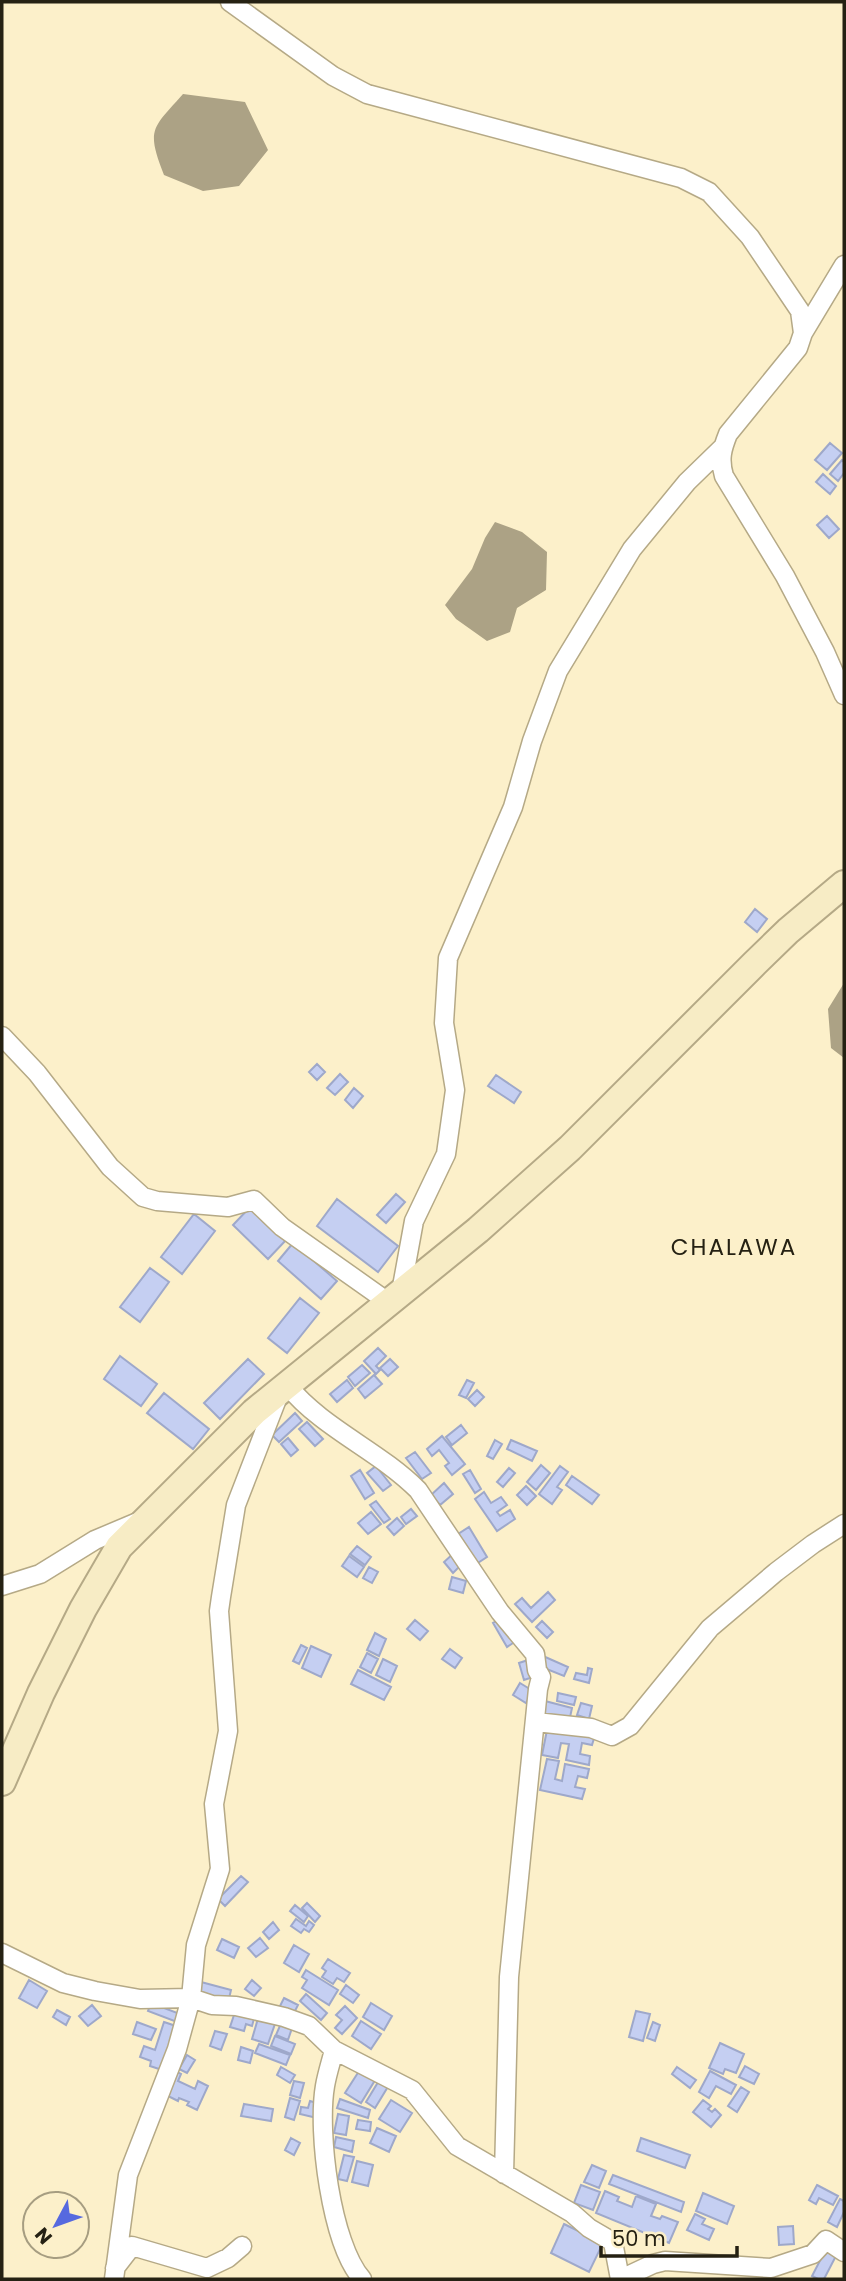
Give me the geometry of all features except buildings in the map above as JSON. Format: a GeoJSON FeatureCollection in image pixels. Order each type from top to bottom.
{"type":"FeatureCollection","features":[{"type":"Feature","properties":{"kind":"street"},"geometry":{"type":"LineString","coordinates":[[230,2],[333,76],[367,94],[681,178],[709,192],[750,237],[800,311],[803,333]]}},
{"type":"Feature","properties":{"kind":"street"},"geometry":{"type":"LineString","coordinates":[[844,265],[803,333],[798,348],[728,434],[720,462],[724,476],[785,576],[844,695]]}},
{"type":"Feature","properties":{"kind":"street"},"geometry":{"type":"LineString","coordinates":[[394,1297],[414,1221],[446,1154],[454,1090],[444,1023],[448,958],[513,807],[532,741],[558,671],[632,549],[687,482],[722,448]]}},
{"type":"Feature","properties":{"kind":"street"},"geometry":{"type":"LineString","coordinates":[[2,1782],[41,1693],[101,1577],[119,1547],[146,1518],[254,1412],[478,1230],[570,1147],[788,931],[844,884]]}},
{"type":"Feature","properties":{"kind":"street"},"geometry":{"type":"LineString","coordinates":[[2,1036],[37,1073],[110,1167],[143,1196],[157,1201],[228,1207],[254,1200],[282,1227],[394,1297]]}},
{"type":"Feature","properties":{"kind":"street"},"geometry":{"type":"LineString","coordinates":[[283,1388],[418,1490],[500,1612],[535,1654],[537,1670],[541,1677],[509,1977],[504,2174]]}},
{"type":"Feature","properties":{"kind":"street"},"geometry":{"type":"LineString","coordinates":[[115,2273],[128,2175],[170,2068],[191,1998],[197,1945],[220,1869],[214,1804],[228,1731],[219,1611],[236,1505],[283,1388]]}},
{"type":"Feature","properties":{"kind":"street"},"geometry":{"type":"LineString","coordinates":[[2,1586],[40,1574],[95,1540],[146,1518]]}},
{"type":"Feature","properties":{"kind":"street"},"geometry":{"type":"LineString","coordinates":[[536,1722],[591,1728],[612,1736],[630,1726],[710,1628],[785,1565],[844,1524]]}},
{"type":"Feature","properties":{"kind":"street"},"geometry":{"type":"LineString","coordinates":[[2,1952],[63,1983],[95,1991],[140,1999],[191,1998],[260,2011],[309,2026],[334,2050],[412,2090],[457,2146],[572,2213],[589,2228],[613,2242],[621,2279],[653,2264],[665,2262],[771,2268],[813,2254],[826,2240],[844,2252]]}},
{"type":"Feature","properties":{"kind":"street"},"geometry":{"type":"LineString","coordinates":[[334,2050],[324,2087],[322,2133],[331,2196],[344,2249],[362,2279]]}},
{"type":"Feature","properties":{"kind":"street"},"geometry":{"type":"LineString","coordinates":[[115,2273],[132,2246],[207,2268],[229,2258],[242,2246]]}},
{"type":"Feature","properties":{"kind":"shaded area"},"geometry":{"type":"Polygon","coordinates":[[[183,94],[245,102],[268,150],[239,186],[203,191],[164,175],[155,148],[155,130],[164,115],[183,94]]]}},
{"type":"Feature","properties":{"kind":"shaded area"},"geometry":{"type":"Polygon","coordinates":[[[495,522],[522,532],[547,552],[546,590],[517,608],[510,632],[487,641],[456,619],[445,605],[472,569],[495,522]]]}},
{"type":"Feature","properties":{"kind":"shaded area"},"geometry":{"type":"Polygon","coordinates":[[[844,983],[844,1058],[831,1048],[828,1009],[844,983]]]}},
{"type":"Feature","properties":{"kind":"district","name":"CHALAWA"},"geometry":{"type":"Point","coordinates":[734,1247]}}]}
